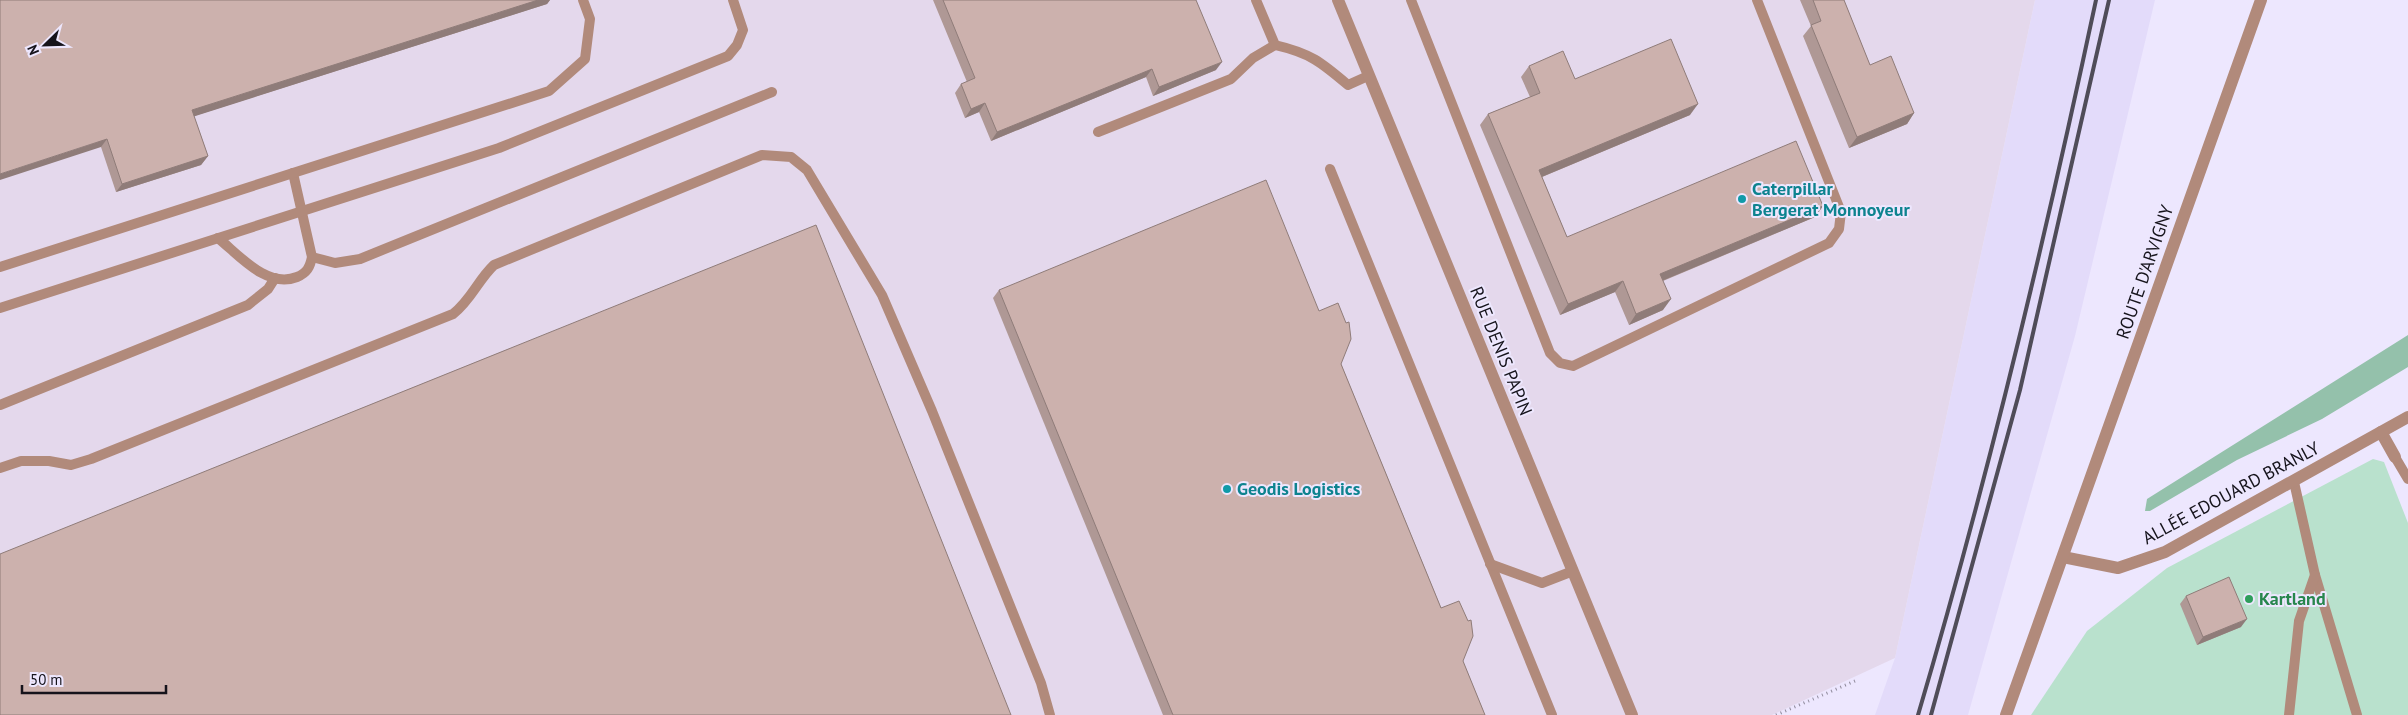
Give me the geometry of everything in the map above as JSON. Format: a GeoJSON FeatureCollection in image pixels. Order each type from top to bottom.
{"type":"FeatureCollection","features":[{"type":"Feature","properties":{"kind":"street","name":"RUE DENIS PAPIN"},"geometry":{"type":"LineString","coordinates":[[1338,0],[1632,715]]}},
{"type":"Feature","properties":{"kind":"street","name":"ROUTE D'ARVIGNY"},"geometry":{"type":"LineString","coordinates":[[2006,715],[2261,0]]}},
{"type":"Feature","properties":{"kind":"street","name":"ALLÉE EDOUARD BRANLY"},"geometry":{"type":"LineString","coordinates":[[2063,557],[2118,568],[2165,552],[2408,417]]}},
{"type":"Feature","properties":{"kind":"street"},"geometry":{"type":"LineString","coordinates":[[2381,432],[2395,457]]}},
{"type":"Feature","properties":{"kind":"lane"},"geometry":{"type":"LineString","coordinates":[[0,267],[549,91],[585,59],[590,19],[583,0]]}},
{"type":"Feature","properties":{"kind":"lane"},"geometry":{"type":"LineString","coordinates":[[0,308],[499,148],[728,56],[737,45],[743,30],[733,0]]}},
{"type":"Feature","properties":{"kind":"lane"},"geometry":{"type":"LineString","coordinates":[[1256,0],[1275,45]]}},
{"type":"Feature","properties":{"kind":"lane"},"geometry":{"type":"LineString","coordinates":[[1410,0],[1550,353],[1560,363],[1573,366],[1829,243],[1840,229],[1841,212],[1757,0]]}},
{"type":"Feature","properties":{"kind":"lane"},"geometry":{"type":"LineString","coordinates":[[1098,132],[1231,79],[1253,58],[1275,45],[1299,50],[1315,57],[1348,85],[1368,76]]}},
{"type":"Feature","properties":{"kind":"lane"},"geometry":{"type":"LineString","coordinates":[[312,257],[335,263],[360,259],[772,92]]}},
{"type":"Feature","properties":{"kind":"lane"},"geometry":{"type":"LineString","coordinates":[[0,468],[21,461],[50,461],[71,465],[90,459],[454,314],[466,303],[484,274],[494,265],[762,155],[791,157],[807,170],[882,295],[932,411],[1023,638],[1041,684],[1050,715]]}},
{"type":"Feature","properties":{"kind":"lane"},"geometry":{"type":"LineString","coordinates":[[1330,169],[1552,715]]}},
{"type":"Feature","properties":{"kind":"lane"},"geometry":{"type":"LineString","coordinates":[[218,238],[267,277],[292,279],[304,274],[310,266],[312,257],[293,173]]}},
{"type":"Feature","properties":{"kind":"lane"},"geometry":{"type":"LineString","coordinates":[[0,405],[248,305],[268,289],[275,278]]}},
{"type":"Feature","properties":{"kind":"lane"},"geometry":{"type":"LineString","coordinates":[[2395,457],[2407,475]]}},
{"type":"Feature","properties":{"kind":"lane"},"geometry":{"type":"LineString","coordinates":[[2294,482],[2315,575],[2357,715]]}},
{"type":"Feature","properties":{"kind":"lane"},"geometry":{"type":"LineString","coordinates":[[1490,564],[1542,584],[1573,571]]}},
{"type":"Feature","properties":{"kind":"lane"},"geometry":{"type":"LineString","coordinates":[[2289,715],[2299,621],[2315,575]]}},
{"type":"Feature","properties":{"kind":"path"},"geometry":{"type":"LineString","coordinates":[[1776,715],[1855,681]]}},
{"type":"Feature","properties":{"kind":"shaded area"},"geometry":{"type":"Polygon","coordinates":[[[0,0],[2035,0],[1895,658],[1772,715],[0,715],[0,0]]]}},
{"type":"Feature","properties":{"kind":"shaded area"},"geometry":{"type":"Polygon","coordinates":[[[2035,0],[2155,0],[2075,336],[1968,715],[1875,715],[1895,658],[2035,0]]]}},
{"type":"Feature","properties":{"kind":"green space"},"geometry":{"type":"Polygon","coordinates":[[[2408,335],[2408,367],[2322,419],[2237,460],[2150,511],[2145,511],[2147,499],[2408,335]]]}},
{"type":"Feature","properties":{"kind":"green space","name":"Kartland"},"geometry":{"type":"Polygon","coordinates":[[[2373,459],[2384,462],[2408,523],[2408,715],[2031,715],[2087,631],[2167,568],[2373,459]]]}},
{"type":"Feature","properties":{"kind":"building"},"geometry":{"type":"Polygon","coordinates":[[[0,0],[538,0],[192,110],[208,156],[122,184],[107,139],[0,174],[0,0]]]}},
{"type":"Feature","properties":{"kind":"building"},"geometry":{"type":"Polygon","coordinates":[[[943,0],[1196,0],[1222,62],[1159,87],[1152,69],[997,132],[985,103],[971,109],[961,84],[975,78],[943,0]]]}},
{"type":"Feature","properties":{"kind":"building"},"geometry":{"type":"Polygon","coordinates":[[[1813,0],[1844,0],[1870,65],[1891,56],[1914,113],[1857,137],[1811,25],[1821,21],[1813,0]]]}},
{"type":"Feature","properties":{"kind":"building","name":"Caterpillar Bergerat Monnoyeur"},"geometry":{"type":"Polygon","coordinates":[[[1671,39],[1698,104],[1539,170],[1567,237],[1796,141],[1823,206],[1660,274],[1671,299],[1636,314],[1623,281],[1568,304],[1488,114],[1540,93],[1529,66],[1563,51],[1575,79],[1671,39]]]}},
{"type":"Feature","properties":{"kind":"building","name":"Geodis Logistics"},"geometry":{"type":"Polygon","coordinates":[[[1266,180],[1319,311],[1338,303],[1346,323],[1349,322],[1351,339],[1341,364],[1441,608],[1459,601],[1468,621],[1471,620],[1473,636],[1463,661],[1485,715],[1173,715],[999,290],[1266,180]]]}},
{"type":"Feature","properties":{"kind":"building"},"geometry":{"type":"Polygon","coordinates":[[[816,225],[1011,715],[0,715],[0,554],[816,225]]]}},
{"type":"Feature","properties":{"kind":"building"},"geometry":{"type":"Polygon","coordinates":[[[2229,577],[2247,619],[2203,637],[2186,596],[2229,577]]]}},
{"type":"Feature","properties":{"kind":"railway"},"geometry":{"type":"LineString","coordinates":[[1918,715],[1992,448],[2057,180],[2096,0]]}},
{"type":"Feature","properties":{"kind":"railway"},"geometry":{"type":"LineString","coordinates":[[1931,715],[2020,390],[2109,0]]}},
{"type":"Feature","properties":{"kind":"place","name":"Caterpillar Bergerat Monnoyeur"},"geometry":{"type":"Point","coordinates":[1742,199]}},
{"type":"Feature","properties":{"kind":"place","name":"Geodis Logistics"},"geometry":{"type":"Point","coordinates":[1227,489]}},
{"type":"Feature","properties":{"kind":"place","name":"Kartland"},"geometry":{"type":"Point","coordinates":[2249,599]}}]}
